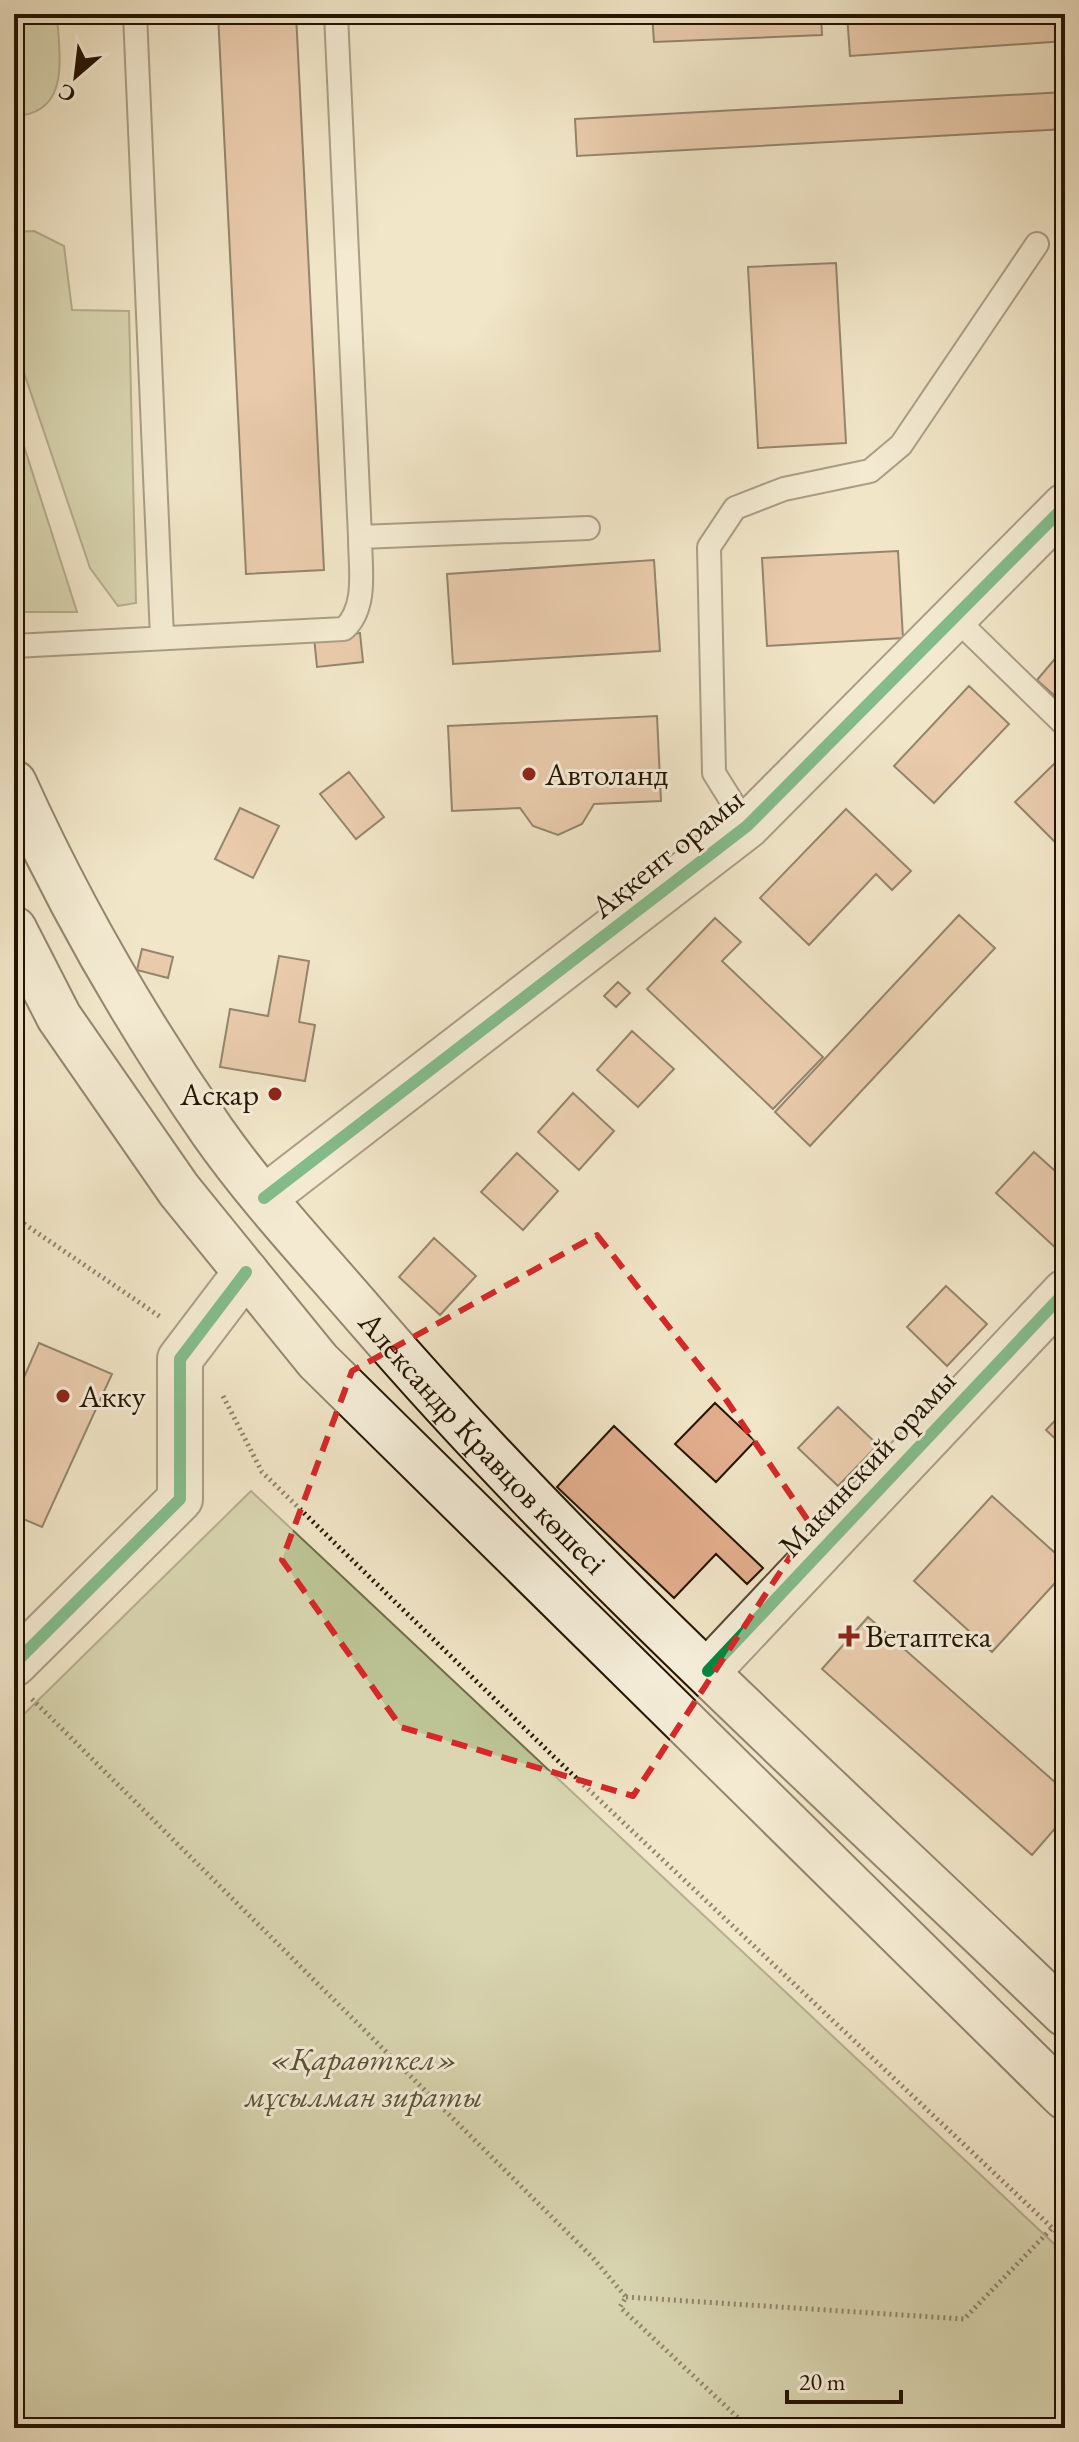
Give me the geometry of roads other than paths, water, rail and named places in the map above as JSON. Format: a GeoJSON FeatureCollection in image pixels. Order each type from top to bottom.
{"type":"FeatureCollection","features":[{"type":"Feature","properties":{"kind":"main road","name":"Ақкент орамы"},"geometry":{"type":"LineString","coordinates":[[264,1198],[747,826],[1065,506]]}},
{"type":"Feature","properties":{"kind":"main road","name":"Александр Кравцов көшесі"},"geometry":{"type":"LineString","coordinates":[[14,783],[103,963],[214,1133],[264,1198],[467,1433],[708,1671],[1065,2014]]}},
{"type":"Feature","properties":{"kind":"main road","name":"Александр Кравцов көшесі"},"geometry":{"type":"LineString","coordinates":[[14,929],[59,1017],[179,1190],[328,1372],[1065,2097]]}},
{"type":"Feature","properties":{"kind":"main road"},"geometry":{"type":"LineString","coordinates":[[20,1678],[180,1499],[180,1359],[246,1272]]}},
{"type":"Feature","properties":{"kind":"main road","name":"Макинский орамы"},"geometry":{"type":"LineString","coordinates":[[708,1671],[1065,1292]]}},
{"type":"Feature","properties":{"kind":"lane"},"geometry":{"type":"LineString","coordinates":[[135,14],[162,637]]}},
{"type":"Feature","properties":{"kind":"lane"},"geometry":{"type":"LineString","coordinates":[[14,646],[344,629],[357,618],[361,592],[360,537],[336,14]]}},
{"type":"Feature","properties":{"kind":"lane"},"geometry":{"type":"LineString","coordinates":[[747,826],[714,773],[709,547],[735,508],[784,489],[870,471],[901,445],[1037,244]]}},
{"type":"Feature","properties":{"kind":"lane"},"geometry":{"type":"LineString","coordinates":[[360,537],[588,528]]}},
{"type":"Feature","properties":{"kind":"lane"},"geometry":{"type":"LineString","coordinates":[[954,617],[1065,725]]}},
{"type":"Feature","properties":{"kind":"place","name":"Автоланд"},"geometry":{"type":"Point","coordinates":[529,774]}},
{"type":"Feature","properties":{"kind":"place","name":"Аскар"},"geometry":{"type":"Point","coordinates":[275,1094]}},
{"type":"Feature","properties":{"kind":"place","name":"Акку"},"geometry":{"type":"Point","coordinates":[63,1396]}},
{"type":"Feature","properties":{"kind":"place","name":"Ветаптека"},"geometry":{"type":"Point","coordinates":[849,1636]}},
{"type":"Feature","properties":{"kind":"park label","name":"«Қараөткел» мұсылман зираты"},"geometry":{"type":"Point","coordinates":[364,2078]}}]}
